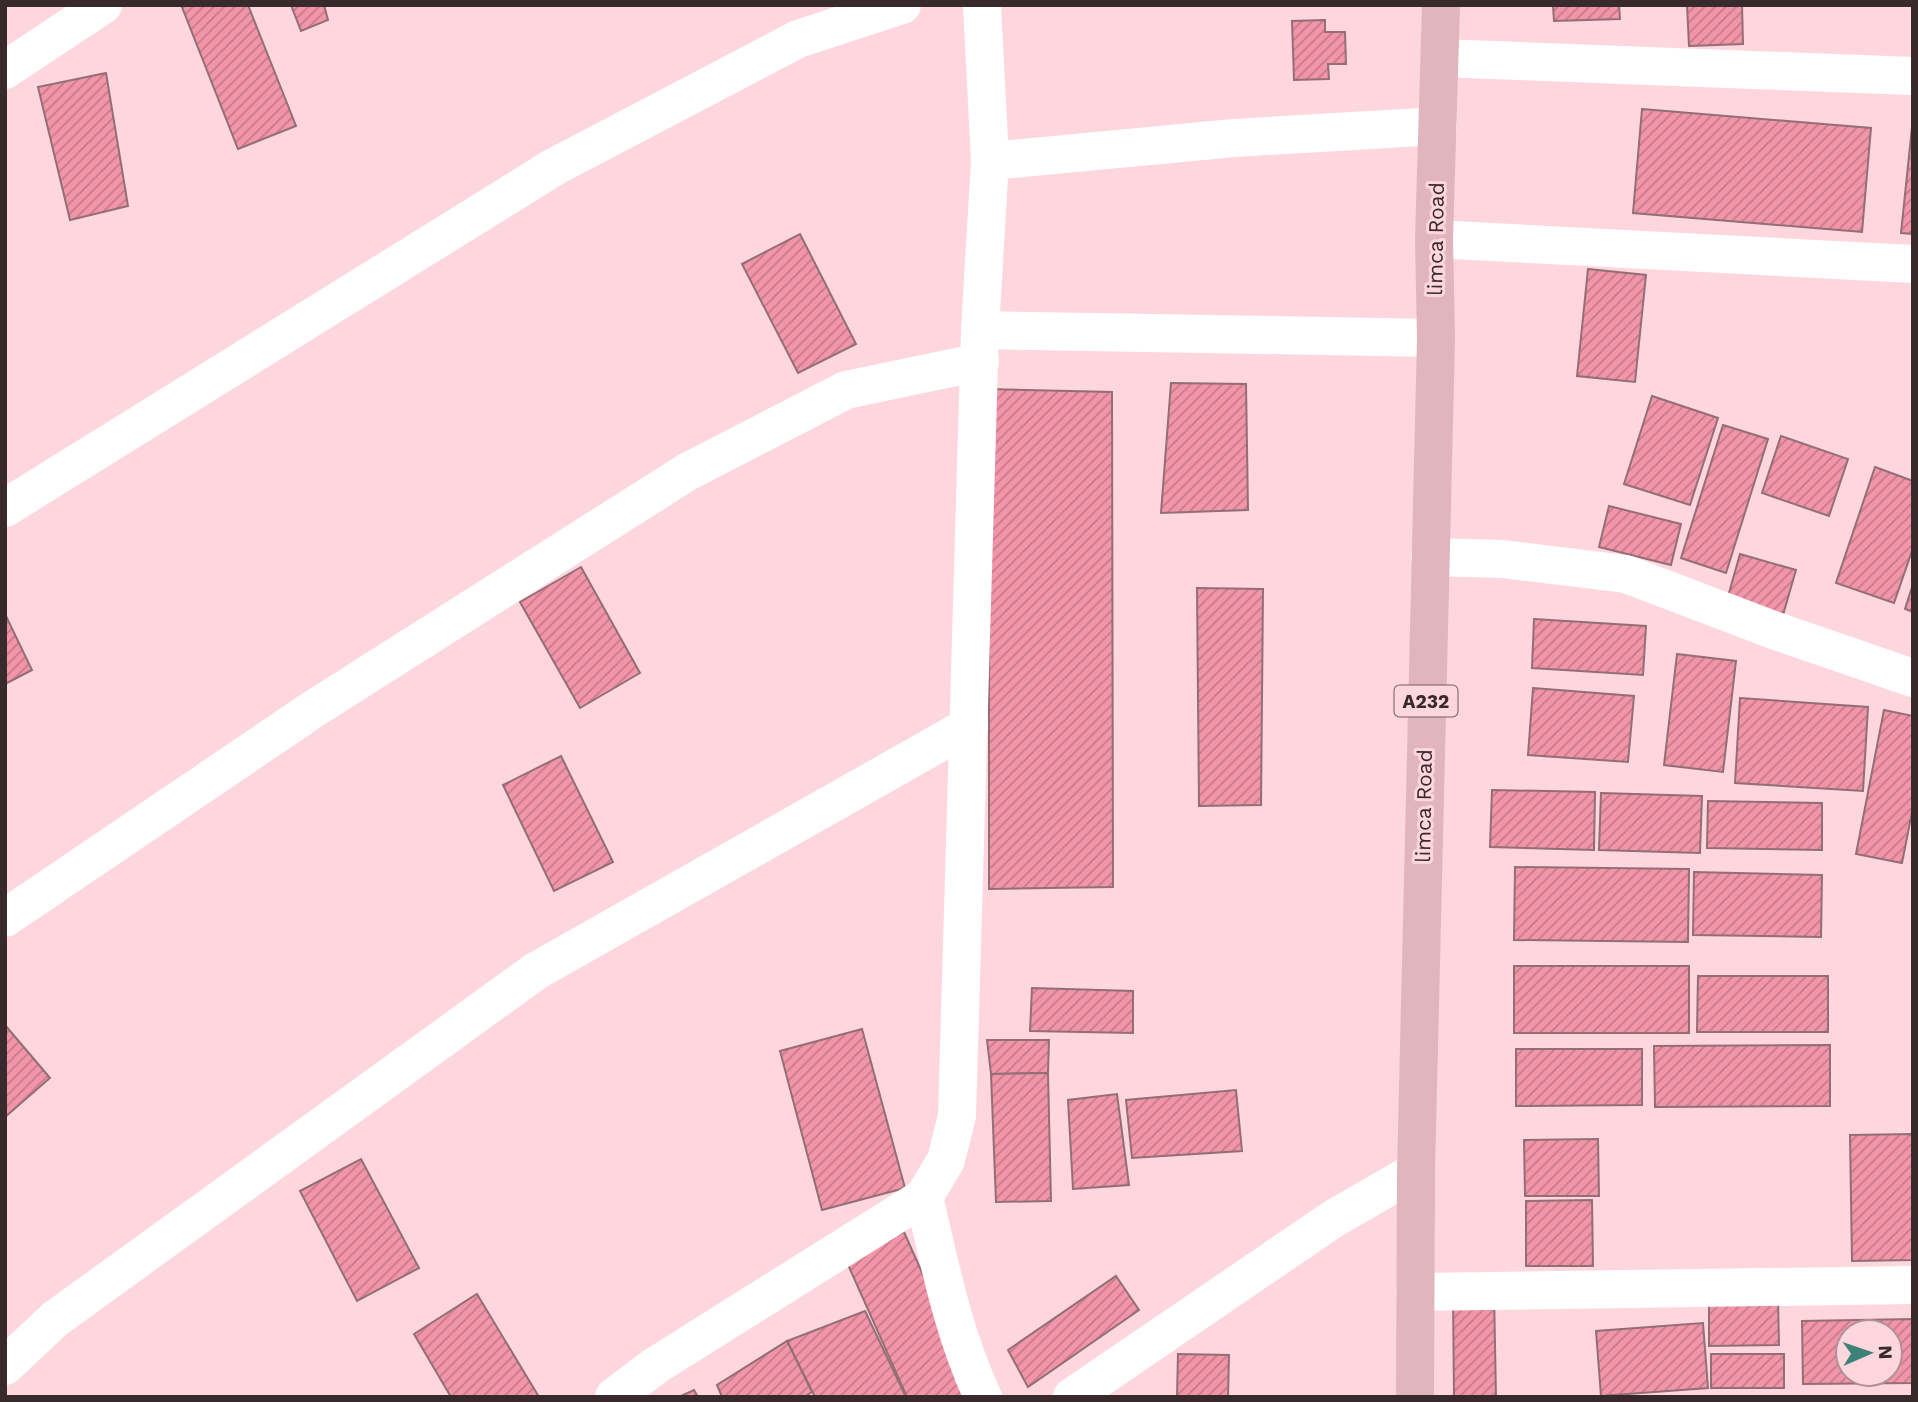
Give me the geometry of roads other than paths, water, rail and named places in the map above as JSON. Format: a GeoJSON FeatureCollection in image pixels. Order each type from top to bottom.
{"type":"FeatureCollection","features":[{"type":"Feature","properties":{"kind":"main road","name":"limca Road"},"geometry":{"type":"LineString","coordinates":[[1415,1397],[1416,1171],[1436,338],[1434,239],[1441,5]]}},
{"type":"Feature","properties":{"kind":"street"},"geometry":{"type":"LineString","coordinates":[[5,70],[103,5]]}},
{"type":"Feature","properties":{"kind":"street"},"geometry":{"type":"LineString","coordinates":[[5,508],[554,167],[798,40],[902,5]]}},
{"type":"Feature","properties":{"kind":"street"},"geometry":{"type":"LineString","coordinates":[[614,1397],[655,1366],[924,1197],[946,1160],[957,1116],[980,346],[990,161],[982,5]]}},
{"type":"Feature","properties":{"kind":"street"},"geometry":{"type":"LineString","coordinates":[[1440,58],[1913,76]]}},
{"type":"Feature","properties":{"kind":"street"},"geometry":{"type":"LineString","coordinates":[[990,161],[1234,138],[1438,126]]}},
{"type":"Feature","properties":{"kind":"street"},"geometry":{"type":"LineString","coordinates":[[1434,239],[1913,264]]}},
{"type":"Feature","properties":{"kind":"street"},"geometry":{"type":"LineString","coordinates":[[5,918],[315,708],[687,472],[846,390],[980,346],[1436,338]]}},
{"type":"Feature","properties":{"kind":"street"},"geometry":{"type":"LineString","coordinates":[[1430,556],[1502,559],[1626,574],[1776,631],[1913,678]]}},
{"type":"Feature","properties":{"kind":"street"},"geometry":{"type":"LineString","coordinates":[[5,1366],[55,1319],[536,971],[969,726]]}},
{"type":"Feature","properties":{"kind":"street"},"geometry":{"type":"LineString","coordinates":[[1072,1397],[1333,1219],[1416,1171]]}},
{"type":"Feature","properties":{"kind":"street"},"geometry":{"type":"LineString","coordinates":[[924,1197],[951,1311],[982,1397]]}},
{"type":"Feature","properties":{"kind":"street"},"geometry":{"type":"LineString","coordinates":[[1415,1292],[1913,1285]]}}]}
